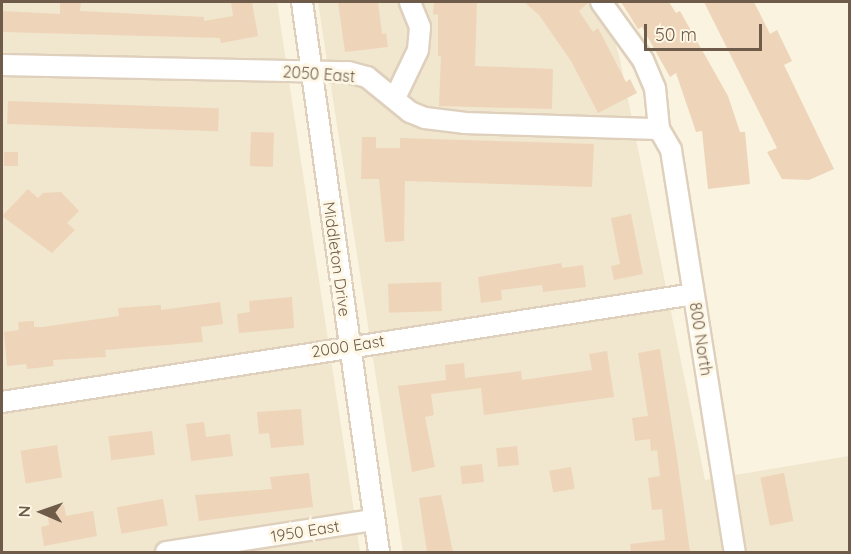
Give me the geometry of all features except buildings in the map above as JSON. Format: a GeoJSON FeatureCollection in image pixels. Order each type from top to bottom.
{"type":"FeatureCollection","features":[{"type":"Feature","properties":{"kind":"street","name":"Middleton Drive"},"geometry":{"type":"LineString","coordinates":[[302,2],[379,552]]}},
{"type":"Feature","properties":{"kind":"street"},"geometry":{"type":"LineString","coordinates":[[395,98],[418,50],[420,27],[410,2]]}},
{"type":"Feature","properties":{"kind":"street"},"geometry":{"type":"LineString","coordinates":[[601,2],[643,60],[655,88],[659,129]]}},
{"type":"Feature","properties":{"kind":"street","name":"2050 East"},"geometry":{"type":"LineString","coordinates":[[2,65],[312,71],[367,77],[410,112],[425,118],[464,123],[659,129]]}},
{"type":"Feature","properties":{"kind":"street","name":"800 North"},"geometry":{"type":"LineString","coordinates":[[659,129],[671,150],[735,552]]}},
{"type":"Feature","properties":{"kind":"street","name":"2000 East"},"geometry":{"type":"LineString","coordinates":[[2,402],[349,346],[694,294]]}},
{"type":"Feature","properties":{"kind":"street","name":"1950 East"},"geometry":{"type":"LineString","coordinates":[[166,552],[373,520]]}},
{"type":"Feature","properties":{"kind":"shaded area"},"geometry":{"type":"Polygon","coordinates":[[[2,2],[277,2],[360,552],[2,552],[2,2]]]}},
{"type":"Feature","properties":{"kind":"shaded area"},"geometry":{"type":"Polygon","coordinates":[[[318,2],[604,2],[620,60],[705,480],[849,456],[849,552],[403,552],[318,2]]]}}]}
